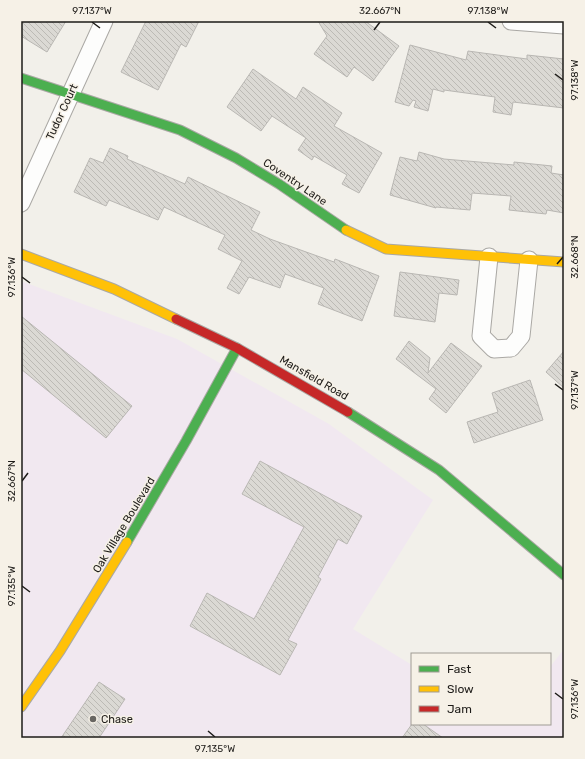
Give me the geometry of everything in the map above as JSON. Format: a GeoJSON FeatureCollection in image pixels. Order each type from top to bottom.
{"type":"FeatureCollection","features":[{"type":"Feature","properties":{"kind":"street","name":"Tudor Court"},"geometry":{"type":"LineString","coordinates":[[21,203],[104,21]]}},
{"type":"Feature","properties":{"kind":"street"},"geometry":{"type":"LineString","coordinates":[[511,21],[564,25]]}},
{"type":"Feature","properties":{"kind":"street","name":"Coventry Lane"},"geometry":{"type":"LineString","coordinates":[[21,78],[180,130],[236,158],[279,184],[350,233],[386,249],[564,262]]}},
{"type":"Feature","properties":{"kind":"street","name":"Mansfield Road"},"geometry":{"type":"LineString","coordinates":[[21,254],[114,288],[237,348],[339,406],[439,470],[564,575]]}},
{"type":"Feature","properties":{"kind":"street"},"geometry":{"type":"LineString","coordinates":[[489,257],[481,336],[494,349],[511,348],[521,336],[529,260]]}},
{"type":"Feature","properties":{"kind":"street","name":"Oak Village Boulevard"},"geometry":{"type":"LineString","coordinates":[[21,707],[47,672],[136,530],[193,432],[237,348]]}},
{"type":"Feature","properties":{"kind":"shaded area"},"geometry":{"type":"Polygon","coordinates":[[[21,281],[177,339],[329,424],[433,500],[353,629],[411,664],[411,725],[551,725],[551,666],[564,649],[564,738],[21,738],[21,281]]]}},
{"type":"Feature","properties":{"kind":"building"},"geometry":{"type":"Polygon","coordinates":[[[21,21],[66,21],[47,52],[21,36],[21,21]]]}},
{"type":"Feature","properties":{"kind":"building"},"geometry":{"type":"Polygon","coordinates":[[[146,21],[199,21],[186,47],[181,44],[158,90],[121,72],[146,21]]]}},
{"type":"Feature","properties":{"kind":"building"},"geometry":{"type":"Polygon","coordinates":[[[318,21],[365,21],[399,46],[373,81],[354,67],[347,77],[314,54],[327,36],[318,21]]]}},
{"type":"Feature","properties":{"kind":"building"},"geometry":{"type":"Polygon","coordinates":[[[410,45],[466,60],[468,51],[527,59],[527,55],[564,59],[564,108],[513,102],[511,115],[493,112],[495,97],[444,90],[444,92],[433,89],[428,111],[414,107],[416,101],[413,100],[409,106],[395,102],[410,45]]]}},
{"type":"Feature","properties":{"kind":"building"},"geometry":{"type":"Polygon","coordinates":[[[253,69],[296,99],[303,87],[342,113],[334,126],[382,153],[359,193],[342,184],[347,175],[314,156],[312,160],[298,150],[306,138],[272,116],[261,131],[227,107],[253,69]]]}},
{"type":"Feature","properties":{"kind":"building"},"geometry":{"type":"Polygon","coordinates":[[[110,148],[128,156],[127,159],[185,184],[188,177],[260,212],[251,230],[270,239],[334,262],[335,259],[379,276],[362,321],[318,304],[324,288],[285,274],[280,288],[249,277],[239,294],[227,288],[242,261],[218,249],[225,235],[164,207],[158,220],[109,200],[106,206],[74,192],[90,158],[103,163],[110,148]]]}},
{"type":"Feature","properties":{"kind":"building"},"geometry":{"type":"Polygon","coordinates":[[[419,152],[444,159],[514,165],[514,162],[552,166],[551,173],[564,175],[564,213],[547,210],[546,214],[509,210],[511,196],[472,193],[470,210],[436,208],[390,195],[400,157],[417,161],[419,152]]]}},
{"type":"Feature","properties":{"kind":"building"},"geometry":{"type":"Polygon","coordinates":[[[400,272],[459,280],[457,295],[439,293],[435,322],[394,316],[400,272]]]}},
{"type":"Feature","properties":{"kind":"building"},"geometry":{"type":"Polygon","coordinates":[[[21,316],[132,406],[106,438],[21,369],[21,316]]]}},
{"type":"Feature","properties":{"kind":"building"},"geometry":{"type":"Polygon","coordinates":[[[409,341],[430,358],[428,373],[451,343],[482,366],[446,413],[429,399],[436,389],[396,359],[409,341]]]}},
{"type":"Feature","properties":{"kind":"building"},"geometry":{"type":"Polygon","coordinates":[[[564,351],[564,388],[546,372],[564,351]]]}},
{"type":"Feature","properties":{"kind":"building"},"geometry":{"type":"Polygon","coordinates":[[[530,380],[543,420],[474,443],[467,422],[498,412],[492,393],[530,380]]]}},
{"type":"Feature","properties":{"kind":"building"},"geometry":{"type":"Polygon","coordinates":[[[260,461],[362,516],[347,544],[338,539],[318,577],[321,579],[288,640],[297,644],[280,675],[190,626],[207,593],[254,619],[304,527],[242,494],[260,461]]]}},
{"type":"Feature","properties":{"kind":"building","name":"Chase"},"geometry":{"type":"Polygon","coordinates":[[[99,682],[125,699],[99,738],[61,738],[99,682]]]}},
{"type":"Feature","properties":{"kind":"building"},"geometry":{"type":"Polygon","coordinates":[[[411,725],[424,725],[443,738],[402,738],[411,725]]]}},
{"type":"Feature","properties":{"kind":"traffic: fast"},"geometry":{"type":"LineString","coordinates":[[21,78],[180,130],[236,158],[279,184],[346,230]]}},
{"type":"Feature","properties":{"kind":"traffic: fast"},"geometry":{"type":"LineString","coordinates":[[127,542],[186,441],[237,348]]}},
{"type":"Feature","properties":{"kind":"traffic: fast"},"geometry":{"type":"LineString","coordinates":[[348,412],[439,470],[564,575]]}},
{"type":"Feature","properties":{"kind":"traffic: slow"},"geometry":{"type":"LineString","coordinates":[[346,230],[386,249],[564,262]]}},
{"type":"Feature","properties":{"kind":"traffic: slow"},"geometry":{"type":"LineString","coordinates":[[21,254],[114,289],[176,319]]}},
{"type":"Feature","properties":{"kind":"traffic: slow"},"geometry":{"type":"LineString","coordinates":[[21,707],[60,651],[127,542]]}},
{"type":"Feature","properties":{"kind":"traffic: jam"},"geometry":{"type":"LineString","coordinates":[[176,319],[237,348],[348,412]]}},
{"type":"Feature","properties":{"kind":"place","name":"Chase"},"geometry":{"type":"Point","coordinates":[93,719]}}]}
